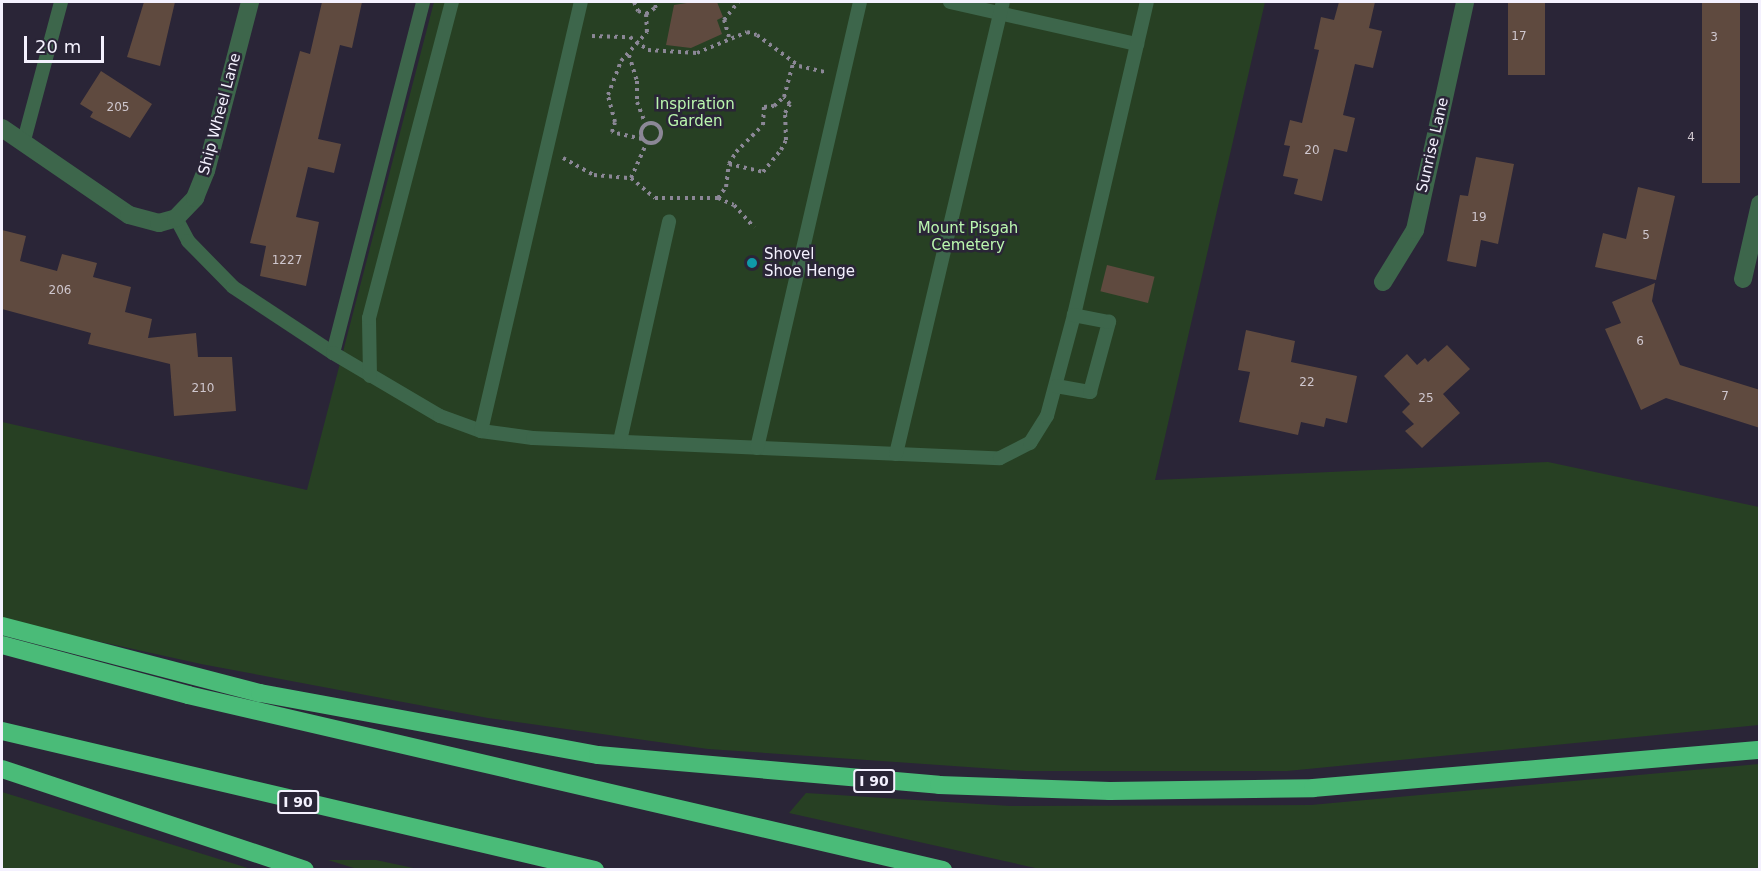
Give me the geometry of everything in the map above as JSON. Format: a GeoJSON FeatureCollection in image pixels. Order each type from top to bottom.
{"type":"FeatureCollection","features":[{"type":"Feature","properties":{"kind":"highway","name":"I 90"},"geometry":{"type":"LineString","coordinates":[[2,626],[260,693],[598,755],[939,786],[1110,791],[1313,788],[1760,750]]}},
{"type":"Feature","properties":{"kind":"highway"},"geometry":{"type":"LineString","coordinates":[[2,645],[188,695],[943,870]]}},
{"type":"Feature","properties":{"kind":"highway","name":"I 90"},"geometry":{"type":"LineString","coordinates":[[2,731],[595,870]]}},
{"type":"Feature","properties":{"kind":"highway"},"geometry":{"type":"LineString","coordinates":[[2,769],[305,870]]}},
{"type":"Feature","properties":{"kind":"street","name":"Ship Wheel Lane"},"geometry":{"type":"LineString","coordinates":[[176,218],[195,198],[206,171],[250,2]]}},
{"type":"Feature","properties":{"kind":"street","name":"Sunrise Lane"},"geometry":{"type":"LineString","coordinates":[[1383,282],[1415,230],[1465,2]]}},
{"type":"Feature","properties":{"kind":"street"},"geometry":{"type":"LineString","coordinates":[[2,128],[129,215],[159,222],[176,218]]}},
{"type":"Feature","properties":{"kind":"street"},"geometry":{"type":"LineString","coordinates":[[1743,279],[1760,204]]}},
{"type":"Feature","properties":{"kind":"lane"},"geometry":{"type":"LineString","coordinates":[[23,144],[61,2]]}},
{"type":"Feature","properties":{"kind":"lane"},"geometry":{"type":"LineString","coordinates":[[333,353],[423,2]]}},
{"type":"Feature","properties":{"kind":"lane"},"geometry":{"type":"LineString","coordinates":[[370,376],[369,318],[452,2]]}},
{"type":"Feature","properties":{"kind":"lane"},"geometry":{"type":"LineString","coordinates":[[481,431],[581,2]]}},
{"type":"Feature","properties":{"kind":"lane"},"geometry":{"type":"LineString","coordinates":[[757,448],[860,2]]}},
{"type":"Feature","properties":{"kind":"lane"},"geometry":{"type":"LineString","coordinates":[[950,2],[1001,7],[1137,44]]}},
{"type":"Feature","properties":{"kind":"lane"},"geometry":{"type":"LineString","coordinates":[[176,218],[188,241],[233,287],[370,376],[440,416],[481,431],[533,438],[1000,458],[1030,443],[1047,416],[1074,315],[1147,2]]}},
{"type":"Feature","properties":{"kind":"lane"},"geometry":{"type":"LineString","coordinates":[[896,454],[1001,7]]}},
{"type":"Feature","properties":{"kind":"lane"},"geometry":{"type":"LineString","coordinates":[[620,441],[669,221]]}},
{"type":"Feature","properties":{"kind":"lane"},"geometry":{"type":"LineString","coordinates":[[1056,386],[1090,392],[1108,322],[1074,315]]}},
{"type":"Feature","properties":{"kind":"path"},"geometry":{"type":"LineString","coordinates":[[634,2],[638,11],[646,14]]}},
{"type":"Feature","properties":{"kind":"path"},"geometry":{"type":"LineString","coordinates":[[646,14],[656,8],[657,2]]}},
{"type":"Feature","properties":{"kind":"path"},"geometry":{"type":"LineString","coordinates":[[729,37],[724,20],[738,2]]}},
{"type":"Feature","properties":{"kind":"path"},"geometry":{"type":"LineString","coordinates":[[646,14],[647,32],[629,55],[621,61],[608,95],[615,122],[612,132],[647,142],[656,141],[660,134],[656,126],[646,125]]}},
{"type":"Feature","properties":{"kind":"path"},"geometry":{"type":"LineString","coordinates":[[574,32],[608,39],[630,37],[648,50],[697,53],[729,37],[747,32],[767,43],[793,63],[843,77]]}},
{"type":"Feature","properties":{"kind":"path"},"geometry":{"type":"LineString","coordinates":[[629,55],[637,81],[637,102],[646,125]]}},
{"type":"Feature","properties":{"kind":"path"},"geometry":{"type":"LineString","coordinates":[[718,198],[726,187],[729,164],[763,125],[764,107],[774,106],[784,97],[793,63]]}},
{"type":"Feature","properties":{"kind":"path"},"geometry":{"type":"LineString","coordinates":[[729,164],[762,172],[781,150],[786,140],[785,113],[790,104],[784,97]]}},
{"type":"Feature","properties":{"kind":"path"},"geometry":{"type":"LineString","coordinates":[[642,139],[642,129],[646,125]]}},
{"type":"Feature","properties":{"kind":"path"},"geometry":{"type":"LineString","coordinates":[[631,178],[647,142]]}},
{"type":"Feature","properties":{"kind":"path"},"geometry":{"type":"LineString","coordinates":[[545,154],[562,158],[594,176],[631,178],[655,198],[718,198],[734,205],[754,227]]}},
{"type":"Feature","properties":{"kind":"green space"},"geometry":{"type":"Polygon","coordinates":[[[434,2],[1265,2],[1155,480],[1548,462],[1759,507],[1759,725],[1287,771],[1026,771],[708,749],[488,718],[201,664],[2,620],[2,422],[307,490],[434,2]]]}},
{"type":"Feature","properties":{"kind":"green space"},"geometry":{"type":"Polygon","coordinates":[[[1759,764],[1759,869],[1040,869],[789,813],[806,793],[1010,806],[1311,805],[1759,764]]]}},
{"type":"Feature","properties":{"kind":"green space"},"geometry":{"type":"Polygon","coordinates":[[[2,792],[235,864],[251,869],[2,869],[2,792]]]}},
{"type":"Feature","properties":{"kind":"green space"},"geometry":{"type":"Polygon","coordinates":[[[328,860],[376,860],[418,869],[357,869],[328,860]]]}},
{"type":"Feature","properties":{"kind":"building"},"geometry":{"type":"Polygon","coordinates":[[[144,2],[175,2],[160,66],[127,57],[144,2]]]}},
{"type":"Feature","properties":{"kind":"building"},"geometry":{"type":"Polygon","coordinates":[[[322,2],[362,2],[352,48],[340,45],[318,139],[341,144],[334,173],[308,167],[296,217],[319,222],[306,286],[260,276],[266,246],[250,243],[300,51],[310,54],[322,2]]]}},
{"type":"Feature","properties":{"kind":"building"},"geometry":{"type":"Polygon","coordinates":[[[717,2],[723,17],[717,20],[722,34],[691,48],[666,45],[674,5],[717,2]]]}},
{"type":"Feature","properties":{"kind":"building"},"geometry":{"type":"Polygon","coordinates":[[[1339,2],[1375,2],[1369,28],[1382,31],[1373,68],[1355,64],[1343,115],[1355,118],[1347,152],[1334,149],[1322,201],[1294,194],[1298,179],[1283,176],[1290,146],[1284,145],[1290,120],[1302,123],[1319,50],[1314,49],[1321,17],[1334,20],[1339,2]]]}},
{"type":"Feature","properties":{"kind":"building"},"geometry":{"type":"Polygon","coordinates":[[[1508,2],[1545,2],[1545,75],[1508,75],[1508,2]]]}},
{"type":"Feature","properties":{"kind":"building"},"geometry":{"type":"Polygon","coordinates":[[[1702,2],[1740,2],[1740,183],[1702,183],[1702,2]]]}},
{"type":"Feature","properties":{"kind":"building"},"geometry":{"type":"Polygon","coordinates":[[[101,71],[152,104],[130,138],[90,117],[93,112],[80,104],[101,71]]]}},
{"type":"Feature","properties":{"kind":"building"},"geometry":{"type":"Polygon","coordinates":[[[1476,157],[1514,164],[1498,244],[1481,240],[1476,267],[1447,261],[1460,195],[1468,196],[1476,157]]]}},
{"type":"Feature","properties":{"kind":"building"},"geometry":{"type":"Polygon","coordinates":[[[1638,187],[1675,196],[1656,280],[1595,267],[1603,233],[1626,239],[1638,187]]]}},
{"type":"Feature","properties":{"kind":"building"},"geometry":{"type":"Polygon","coordinates":[[[2,230],[26,236],[20,261],[57,271],[62,254],[97,263],[93,277],[131,287],[125,312],[152,319],[148,338],[196,333],[198,357],[232,357],[236,411],[174,416],[170,364],[88,344],[91,333],[2,309],[2,230]]]}},
{"type":"Feature","properties":{"kind":"building"},"geometry":{"type":"Polygon","coordinates":[[[1107,265],[1155,277],[1148,303],[1100,291],[1107,265]]]}},
{"type":"Feature","properties":{"kind":"building"},"geometry":{"type":"Polygon","coordinates":[[[1655,283],[1652,301],[1680,365],[1760,390],[1760,428],[1666,398],[1641,410],[1605,329],[1621,323],[1612,302],[1655,283]]]}},
{"type":"Feature","properties":{"kind":"building"},"geometry":{"type":"Polygon","coordinates":[[[1246,330],[1295,341],[1291,362],[1357,376],[1347,423],[1326,418],[1324,427],[1301,422],[1298,435],[1239,422],[1250,372],[1238,370],[1246,330]]]}},
{"type":"Feature","properties":{"kind":"building"},"geometry":{"type":"Polygon","coordinates":[[[1447,345],[1470,369],[1443,394],[1460,413],[1422,448],[1405,431],[1414,424],[1402,412],[1410,404],[1384,376],[1407,354],[1417,365],[1425,358],[1428,362],[1447,345]]]}},
{"type":"Feature","properties":{"kind":"place","name":"Shovel Shoe Henge"},"geometry":{"type":"Point","coordinates":[752,263]}},
{"type":"Feature","properties":{"kind":"park label","name":"Inspiration Garden"},"geometry":{"type":"Point","coordinates":[695,112]}},
{"type":"Feature","properties":{"kind":"park label","name":"Mount Pisgah Cemetery"},"geometry":{"type":"Point","coordinates":[968,236]}}]}
